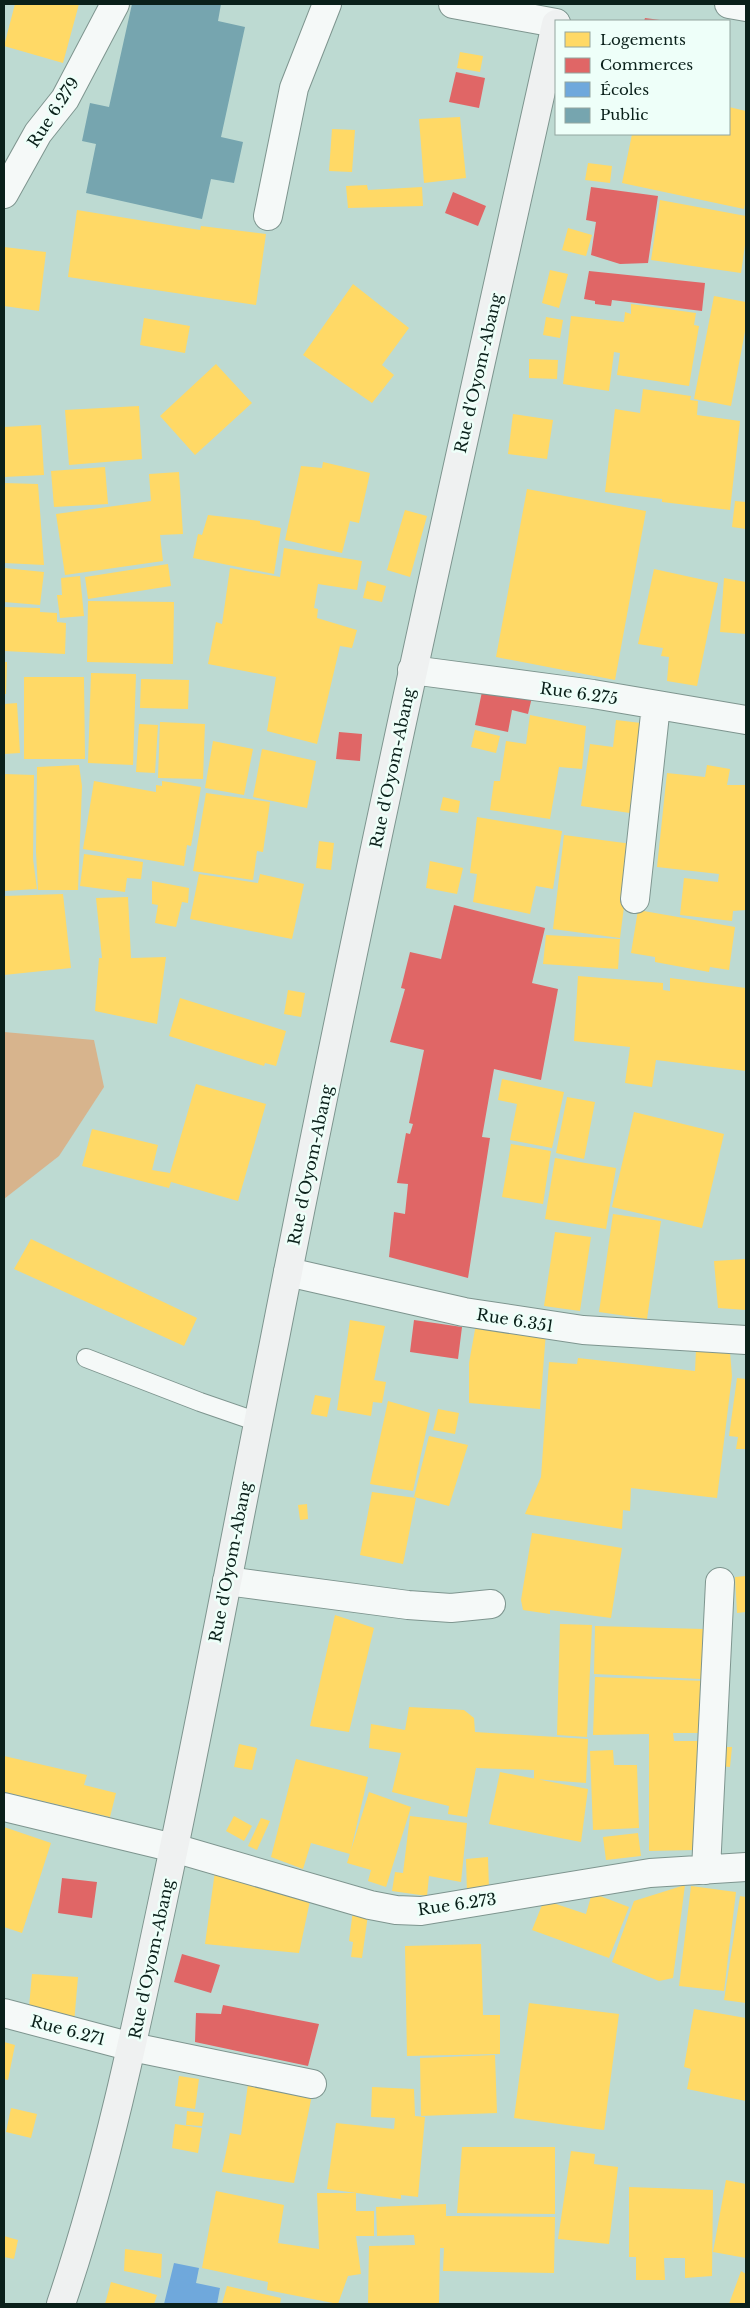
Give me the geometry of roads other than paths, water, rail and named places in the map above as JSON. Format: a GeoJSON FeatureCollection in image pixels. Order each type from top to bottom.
{"type":"FeatureCollection","features":[{"type":"Feature","properties":{"kind":"main road","name":"Rue d'Oyom-Abang"},"geometry":{"type":"LineString","coordinates":[[557,20],[561,4]]}},
{"type":"Feature","properties":{"kind":"main road","name":"Rue d'Oyom-Abang"},"geometry":{"type":"LineString","coordinates":[[61,2304],[85,2232],[132,2047],[174,1848],[288,1272],[412,670],[555,27]]}},
{"type":"Feature","properties":{"kind":"street","name":"Rue 6.279"},"geometry":{"type":"LineString","coordinates":[[4,194],[38,133],[65,99],[115,4]]}},
{"type":"Feature","properties":{"kind":"street"},"geometry":{"type":"LineString","coordinates":[[268,216],[294,88],[327,4]]}},
{"type":"Feature","properties":{"kind":"street"},"geometry":{"type":"LineString","coordinates":[[453,4],[555,23]]}},
{"type":"Feature","properties":{"kind":"street"},"geometry":{"type":"LineString","coordinates":[[729,4],[746,7]]}},
{"type":"Feature","properties":{"kind":"street","name":"Rue 6.275"},"geometry":{"type":"LineString","coordinates":[[412,670],[656,705],[746,720]]}},
{"type":"Feature","properties":{"kind":"street"},"geometry":{"type":"LineString","coordinates":[[635,899],[656,705]]}},
{"type":"Feature","properties":{"kind":"street","name":"Rue 6.351"},"geometry":{"type":"LineString","coordinates":[[288,1272],[464,1312],[583,1330],[746,1340]]}},
{"type":"Feature","properties":{"kind":"street"},"geometry":{"type":"LineString","coordinates":[[227,1581],[408,1605],[451,1608],[490,1604]]}},
{"type":"Feature","properties":{"kind":"street"},"geometry":{"type":"LineString","coordinates":[[706,1870],[720,1582]]}},
{"type":"Feature","properties":{"kind":"street","name":"Rue 6.273"},"geometry":{"type":"LineString","coordinates":[[4,1807],[174,1848],[370,1905],[396,1910],[421,1911],[583,1882],[650,1873],[746,1867]]}},
{"type":"Feature","properties":{"kind":"street","name":"Rue 6.271"},"geometry":{"type":"LineString","coordinates":[[4,2013],[132,2047],[312,2084]]}},
{"type":"Feature","properties":{"kind":"lane"},"geometry":{"type":"LineString","coordinates":[[86,1358],[258,1422]]}}]}
